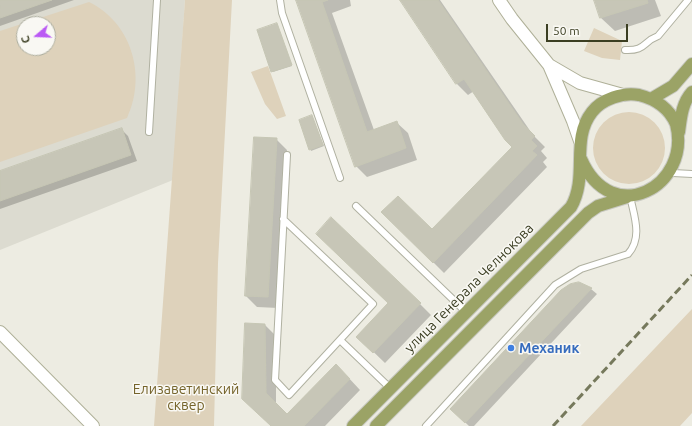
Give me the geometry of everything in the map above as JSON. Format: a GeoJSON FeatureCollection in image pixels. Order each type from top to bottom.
{"type":"FeatureCollection","features":[{"type":"Feature","properties":{"kind":"main road"},"geometry":{"type":"LineString","coordinates":[[499,0],[512,19],[549,65],[580,141]]}},
{"type":"Feature","properties":{"kind":"main road"},"geometry":{"type":"LineString","coordinates":[[651,99],[673,86],[692,64]]}},
{"type":"Feature","properties":{"kind":"main road"},"geometry":{"type":"LineString","coordinates":[[549,65],[580,83],[623,95]]}},
{"type":"Feature","properties":{"kind":"main road","name":"улица Генерала Челнокова"},"geometry":{"type":"LineString","coordinates":[[382,424],[588,213],[598,206],[652,191],[664,183],[672,173],[680,152],[679,132],[682,110],[687,98],[692,92]]}},
{"type":"Feature","properties":{"kind":"main road","name":"улица Генерала Челнокова"},"geometry":{"type":"LineString","coordinates":[[353,426],[571,207],[579,189],[581,159],[580,141],[584,124],[593,110],[607,100],[623,95],[637,95],[651,99],[664,108],[673,119],[679,132]]}},
{"type":"Feature","properties":{"kind":"main road","name":"улица Генерала Челнокова"},"geometry":{"type":"LineString","coordinates":[[581,159],[586,171],[594,181],[605,189],[617,194],[630,196]]}},
{"type":"Feature","properties":{"kind":"main road"},"geometry":{"type":"LineString","coordinates":[[0,332],[93,426]]}},
{"type":"Feature","properties":{"kind":"lane"},"geometry":{"type":"LineString","coordinates":[[148,132],[157,0]]}},
{"type":"Feature","properties":{"kind":"lane"},"geometry":{"type":"LineString","coordinates":[[280,0],[282,13],[340,178]]}},
{"type":"Feature","properties":{"kind":"lane"},"geometry":{"type":"LineString","coordinates":[[625,50],[642,48],[651,39],[658,36],[688,0]]}},
{"type":"Feature","properties":{"kind":"lane"},"geometry":{"type":"LineString","coordinates":[[283,219],[373,304],[289,395],[274,380],[283,219],[287,155]]}},
{"type":"Feature","properties":{"kind":"lane"},"geometry":{"type":"LineString","coordinates":[[672,173],[692,174]]}},
{"type":"Feature","properties":{"kind":"lane"},"geometry":{"type":"LineString","coordinates":[[426,426],[554,285],[581,269],[622,256],[632,249],[636,239],[635,221],[630,196]]}},
{"type":"Feature","properties":{"kind":"lane"},"geometry":{"type":"LineString","coordinates":[[356,206],[466,312]]}},
{"type":"Feature","properties":{"kind":"lane"},"geometry":{"type":"LineString","coordinates":[[340,340],[390,388]]}},
{"type":"Feature","properties":{"kind":"shaded area"},"geometry":{"type":"Polygon","coordinates":[[[0,0],[185,0],[173,180],[0,250],[0,0]]]}},
{"type":"Feature","properties":{"kind":"green space","name":"Елизаветинский сквер"},"geometry":{"type":"Polygon","coordinates":[[[185,0],[232,0],[218,263],[214,426],[154,426],[185,0]]]}},
{"type":"Feature","properties":{"kind":"green space"},"geometry":{"type":"Polygon","coordinates":[[[89,2],[104,11],[116,23],[132,52],[136,85],[133,102],[127,118],[0,162],[0,31],[16,26],[16,56],[56,56],[56,16],[46,16],[89,2]]]}},
{"type":"Feature","properties":{"kind":"green space"},"geometry":{"type":"Polygon","coordinates":[[[594,28],[622,41],[620,60],[602,58],[584,51],[594,28]]]}},
{"type":"Feature","properties":{"kind":"green space"},"geometry":{"type":"Polygon","coordinates":[[[268,66],[286,116],[277,119],[265,104],[251,72],[268,66]]]}},
{"type":"Feature","properties":{"kind":"green space"},"geometry":{"type":"Polygon","coordinates":[[[629,112],[649,118],[659,128],[665,148],[659,168],[649,178],[629,184],[609,178],[599,168],[593,148],[599,128],[609,118],[629,112]]]}},
{"type":"Feature","properties":{"kind":"green space"},"geometry":{"type":"Polygon","coordinates":[[[692,309],[692,413],[680,426],[581,426],[692,309]]]}},
{"type":"Feature","properties":{"kind":"building"},"geometry":{"type":"Polygon","coordinates":[[[0,0],[52,0],[0,18],[0,0]]]}},
{"type":"Feature","properties":{"kind":"building"},"geometry":{"type":"Polygon","coordinates":[[[296,0],[328,0],[322,2],[367,132],[397,121],[406,148],[355,167],[296,0]]]}},
{"type":"Feature","properties":{"kind":"building"},"geometry":{"type":"Polygon","coordinates":[[[400,0],[438,0],[523,124],[535,136],[531,140],[537,146],[532,151],[537,155],[433,263],[381,212],[398,196],[432,229],[512,147],[505,140],[464,79],[456,84],[400,0]]]}},
{"type":"Feature","properties":{"kind":"building"},"geometry":{"type":"Polygon","coordinates":[[[594,0],[647,0],[648,3],[600,18],[594,0]]]}},
{"type":"Feature","properties":{"kind":"building"},"geometry":{"type":"Polygon","coordinates":[[[277,23],[292,65],[271,72],[257,30],[277,23]]]}},
{"type":"Feature","properties":{"kind":"building"},"geometry":{"type":"Polygon","coordinates":[[[312,115],[323,145],[309,150],[299,120],[312,115]]]}},
{"type":"Feature","properties":{"kind":"building"},"geometry":{"type":"Polygon","coordinates":[[[122,128],[131,155],[0,201],[0,171],[122,128]]]}},
{"type":"Feature","properties":{"kind":"building"},"geometry":{"type":"Polygon","coordinates":[[[254,137],[277,138],[268,297],[245,296],[254,137]]]}},
{"type":"Feature","properties":{"kind":"building"},"geometry":{"type":"Polygon","coordinates":[[[331,217],[421,303],[373,353],[356,337],[388,303],[316,234],[331,217]]]}},
{"type":"Feature","properties":{"kind":"building"},"geometry":{"type":"Polygon","coordinates":[[[579,282],[592,288],[465,423],[450,409],[561,290],[570,284],[579,282]]]}},
{"type":"Feature","properties":{"kind":"building"},"geometry":{"type":"Polygon","coordinates":[[[245,323],[265,324],[266,393],[287,414],[336,364],[350,379],[304,426],[271,426],[242,399],[245,323]]]}},
{"type":"Feature","properties":{"kind":"railway"},"geometry":{"type":"LineString","coordinates":[[553,426],[692,275]]}},
{"type":"Feature","properties":{"kind":"place","name":"Механик"},"geometry":{"type":"Point","coordinates":[511,348]}}]}
